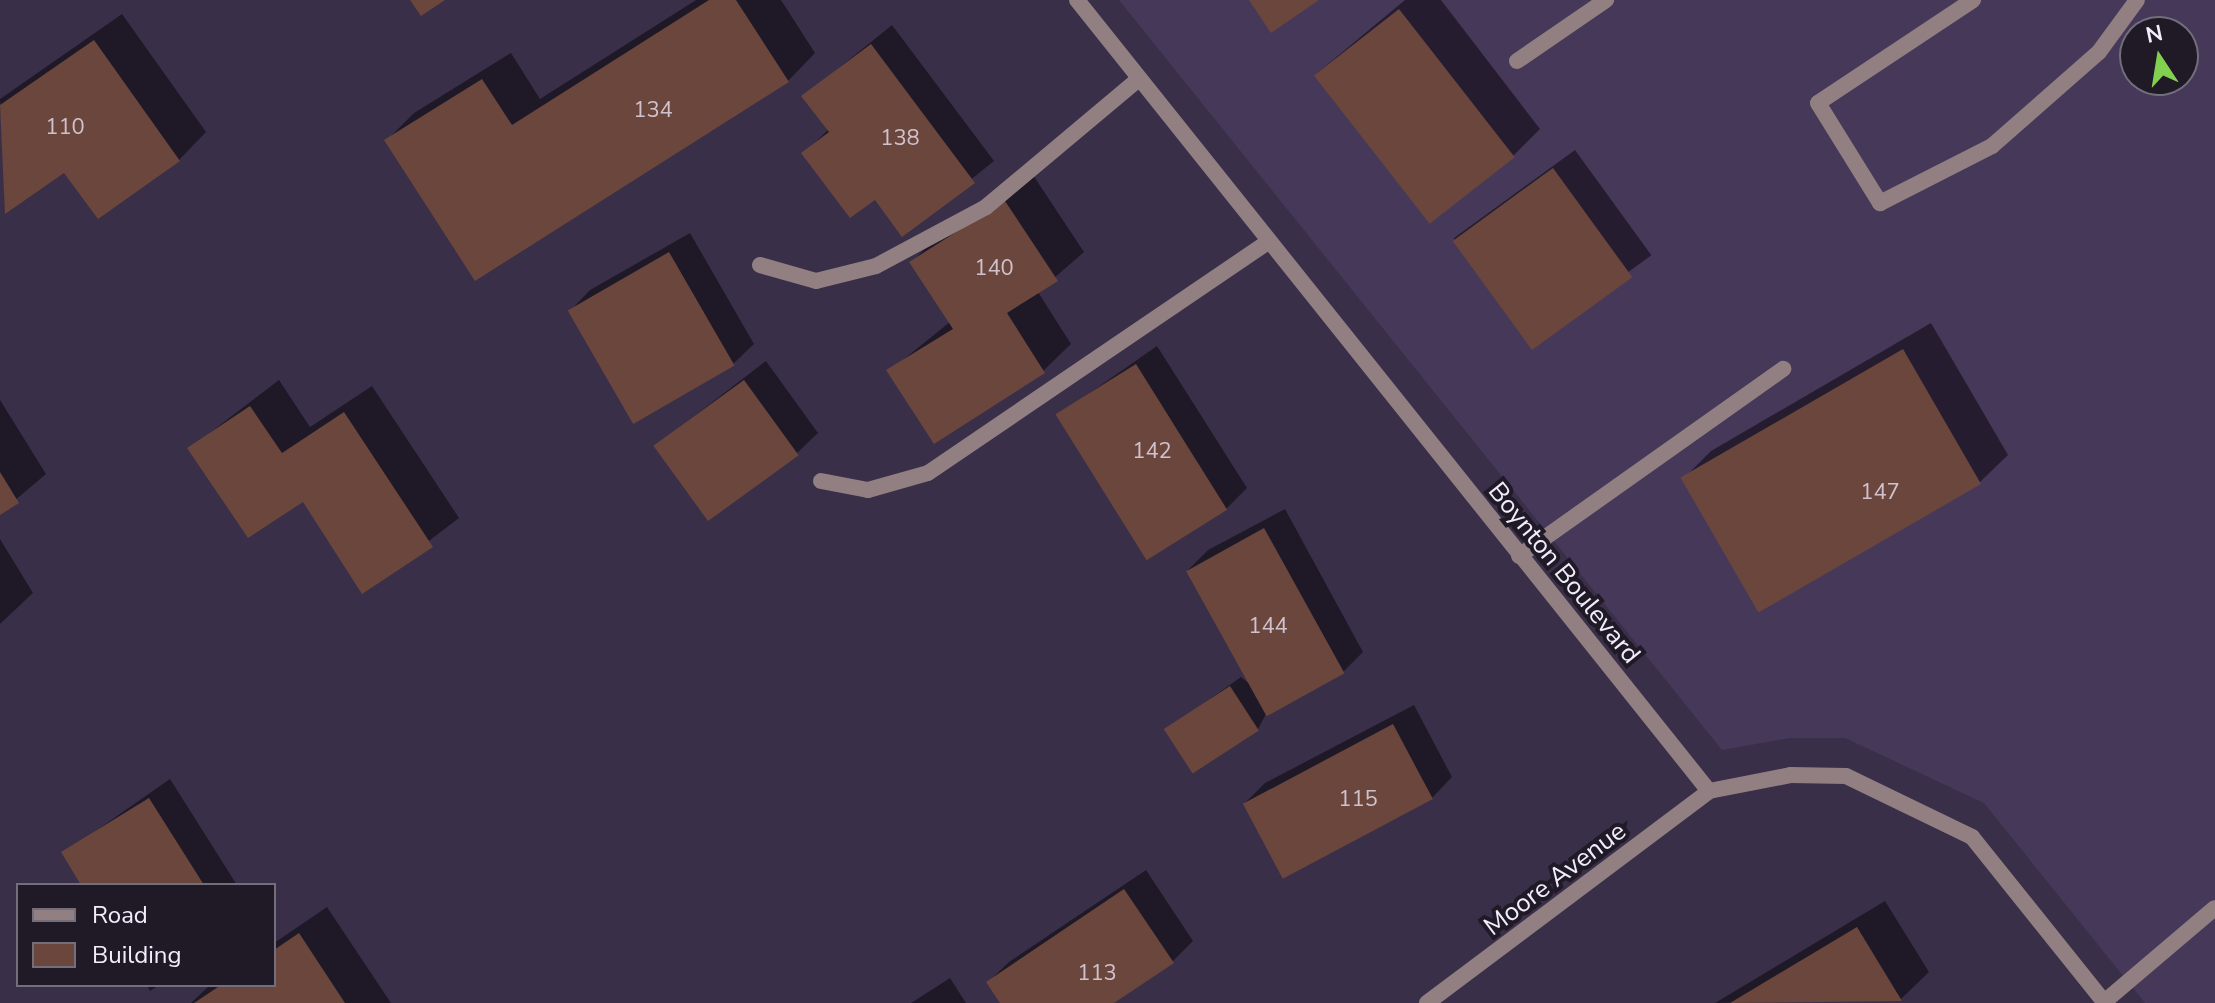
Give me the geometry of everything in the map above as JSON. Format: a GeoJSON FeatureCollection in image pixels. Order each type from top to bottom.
{"type":"FeatureCollection","features":[{"type":"Feature","properties":{"kind":"street","name":"Boynton Boulevard"},"geometry":{"type":"LineString","coordinates":[[1077,0],[1136,81],[1709,791]]}},
{"type":"Feature","properties":{"kind":"street"},"geometry":{"type":"LineString","coordinates":[[1517,61],[1606,0]]}},
{"type":"Feature","properties":{"kind":"street"},"geometry":{"type":"LineString","coordinates":[[1973,0],[1818,103],[1880,203],[1992,146],[2099,52],[2137,0]]}},
{"type":"Feature","properties":{"kind":"street"},"geometry":{"type":"LineString","coordinates":[[760,265],[816,281],[876,266],[986,207],[1136,81]]}},
{"type":"Feature","properties":{"kind":"street"},"geometry":{"type":"LineString","coordinates":[[821,481],[868,490],[928,473],[1266,243]]}},
{"type":"Feature","properties":{"kind":"street"},"geometry":{"type":"LineString","coordinates":[[1519,556],[1783,369]]}},
{"type":"Feature","properties":{"kind":"street"},"geometry":{"type":"LineString","coordinates":[[1709,791],[1791,775],[1846,776],[1972,837],[2105,1002],[2215,908]]}},
{"type":"Feature","properties":{"kind":"street","name":"Moore Avenue"},"geometry":{"type":"LineString","coordinates":[[1427,1003],[1709,791]]}},
{"type":"Feature","properties":{"kind":"shaded area"},"geometry":{"type":"Polygon","coordinates":[[[1119,0],[2215,0],[2215,1003],[2145,1003],[1984,803],[1845,738],[1790,738],[1722,750],[1119,0]]]}},
{"type":"Feature","properties":{"kind":"building"},"geometry":{"type":"Polygon","coordinates":[[[410,0],[445,0],[421,16],[410,0]]]}},
{"type":"Feature","properties":{"kind":"building"},"geometry":{"type":"Polygon","coordinates":[[[709,0],[736,0],[789,82],[475,281],[384,140],[482,79],[512,125],[709,0]]]}},
{"type":"Feature","properties":{"kind":"building"},"geometry":{"type":"Polygon","coordinates":[[[1249,0],[1319,0],[1271,33],[1249,0]]]}},
{"type":"Feature","properties":{"kind":"building"},"geometry":{"type":"Polygon","coordinates":[[[1399,9],[1515,157],[1430,224],[1314,75],[1399,9]]]}},
{"type":"Feature","properties":{"kind":"building"},"geometry":{"type":"Polygon","coordinates":[[[94,40],[180,161],[98,219],[64,173],[5,214],[0,105],[94,40]]]}},
{"type":"Feature","properties":{"kind":"building"},"geometry":{"type":"Polygon","coordinates":[[[871,44],[975,183],[902,237],[875,200],[850,218],[801,153],[829,132],[801,96],[871,44]]]}},
{"type":"Feature","properties":{"kind":"building"},"geometry":{"type":"Polygon","coordinates":[[[1553,168],[1632,277],[1532,350],[1453,241],[1553,168]]]}},
{"type":"Feature","properties":{"kind":"building"},"geometry":{"type":"Polygon","coordinates":[[[1005,201],[1058,281],[1007,313],[1045,373],[934,444],[886,370],[953,329],[909,262],[1005,201]]]}},
{"type":"Feature","properties":{"kind":"building"},"geometry":{"type":"Polygon","coordinates":[[[669,252],[734,365],[633,424],[568,310],[669,252]]]}},
{"type":"Feature","properties":{"kind":"building"},"geometry":{"type":"Polygon","coordinates":[[[1903,349],[1981,484],[1758,613],[1680,478],[1903,349]]]}},
{"type":"Feature","properties":{"kind":"building"},"geometry":{"type":"Polygon","coordinates":[[[1136,364],[1227,510],[1147,560],[1055,414],[1136,364]]]}},
{"type":"Feature","properties":{"kind":"building"},"geometry":{"type":"Polygon","coordinates":[[[744,380],[799,455],[708,521],[653,446],[744,380]]]}},
{"type":"Feature","properties":{"kind":"building"},"geometry":{"type":"Polygon","coordinates":[[[250,406],[282,453],[344,412],[433,547],[362,594],[303,502],[248,538],[187,448],[250,406]]]}},
{"type":"Feature","properties":{"kind":"building"},"geometry":{"type":"Polygon","coordinates":[[[0,472],[19,503],[0,515],[0,472]]]}},
{"type":"Feature","properties":{"kind":"building"},"geometry":{"type":"Polygon","coordinates":[[[1264,528],[1344,673],[1267,716],[1186,571],[1264,528]]]}},
{"type":"Feature","properties":{"kind":"building"},"geometry":{"type":"Polygon","coordinates":[[[1230,686],[1259,730],[1193,773],[1164,729],[1230,686]]]}},
{"type":"Feature","properties":{"kind":"building"},"geometry":{"type":"Polygon","coordinates":[[[1393,724],[1433,799],[1283,879],[1243,804],[1393,724]]]}},
{"type":"Feature","properties":{"kind":"building"},"geometry":{"type":"Polygon","coordinates":[[[149,798],[203,883],[80,883],[61,852],[149,798]]]}},
{"type":"Feature","properties":{"kind":"building"},"geometry":{"type":"Polygon","coordinates":[[[1124,889],[1174,963],[1114,1003],[1000,1003],[986,982],[1124,889]]]}},
{"type":"Feature","properties":{"kind":"building"},"geometry":{"type":"Polygon","coordinates":[[[1857,927],[1902,1001],[1730,1003],[1857,927]]]}},
{"type":"Feature","properties":{"kind":"building"},"geometry":{"type":"Polygon","coordinates":[[[299,933],[345,1003],[194,1003],[218,987],[276,987],[276,949],[299,933]]]}}]}
